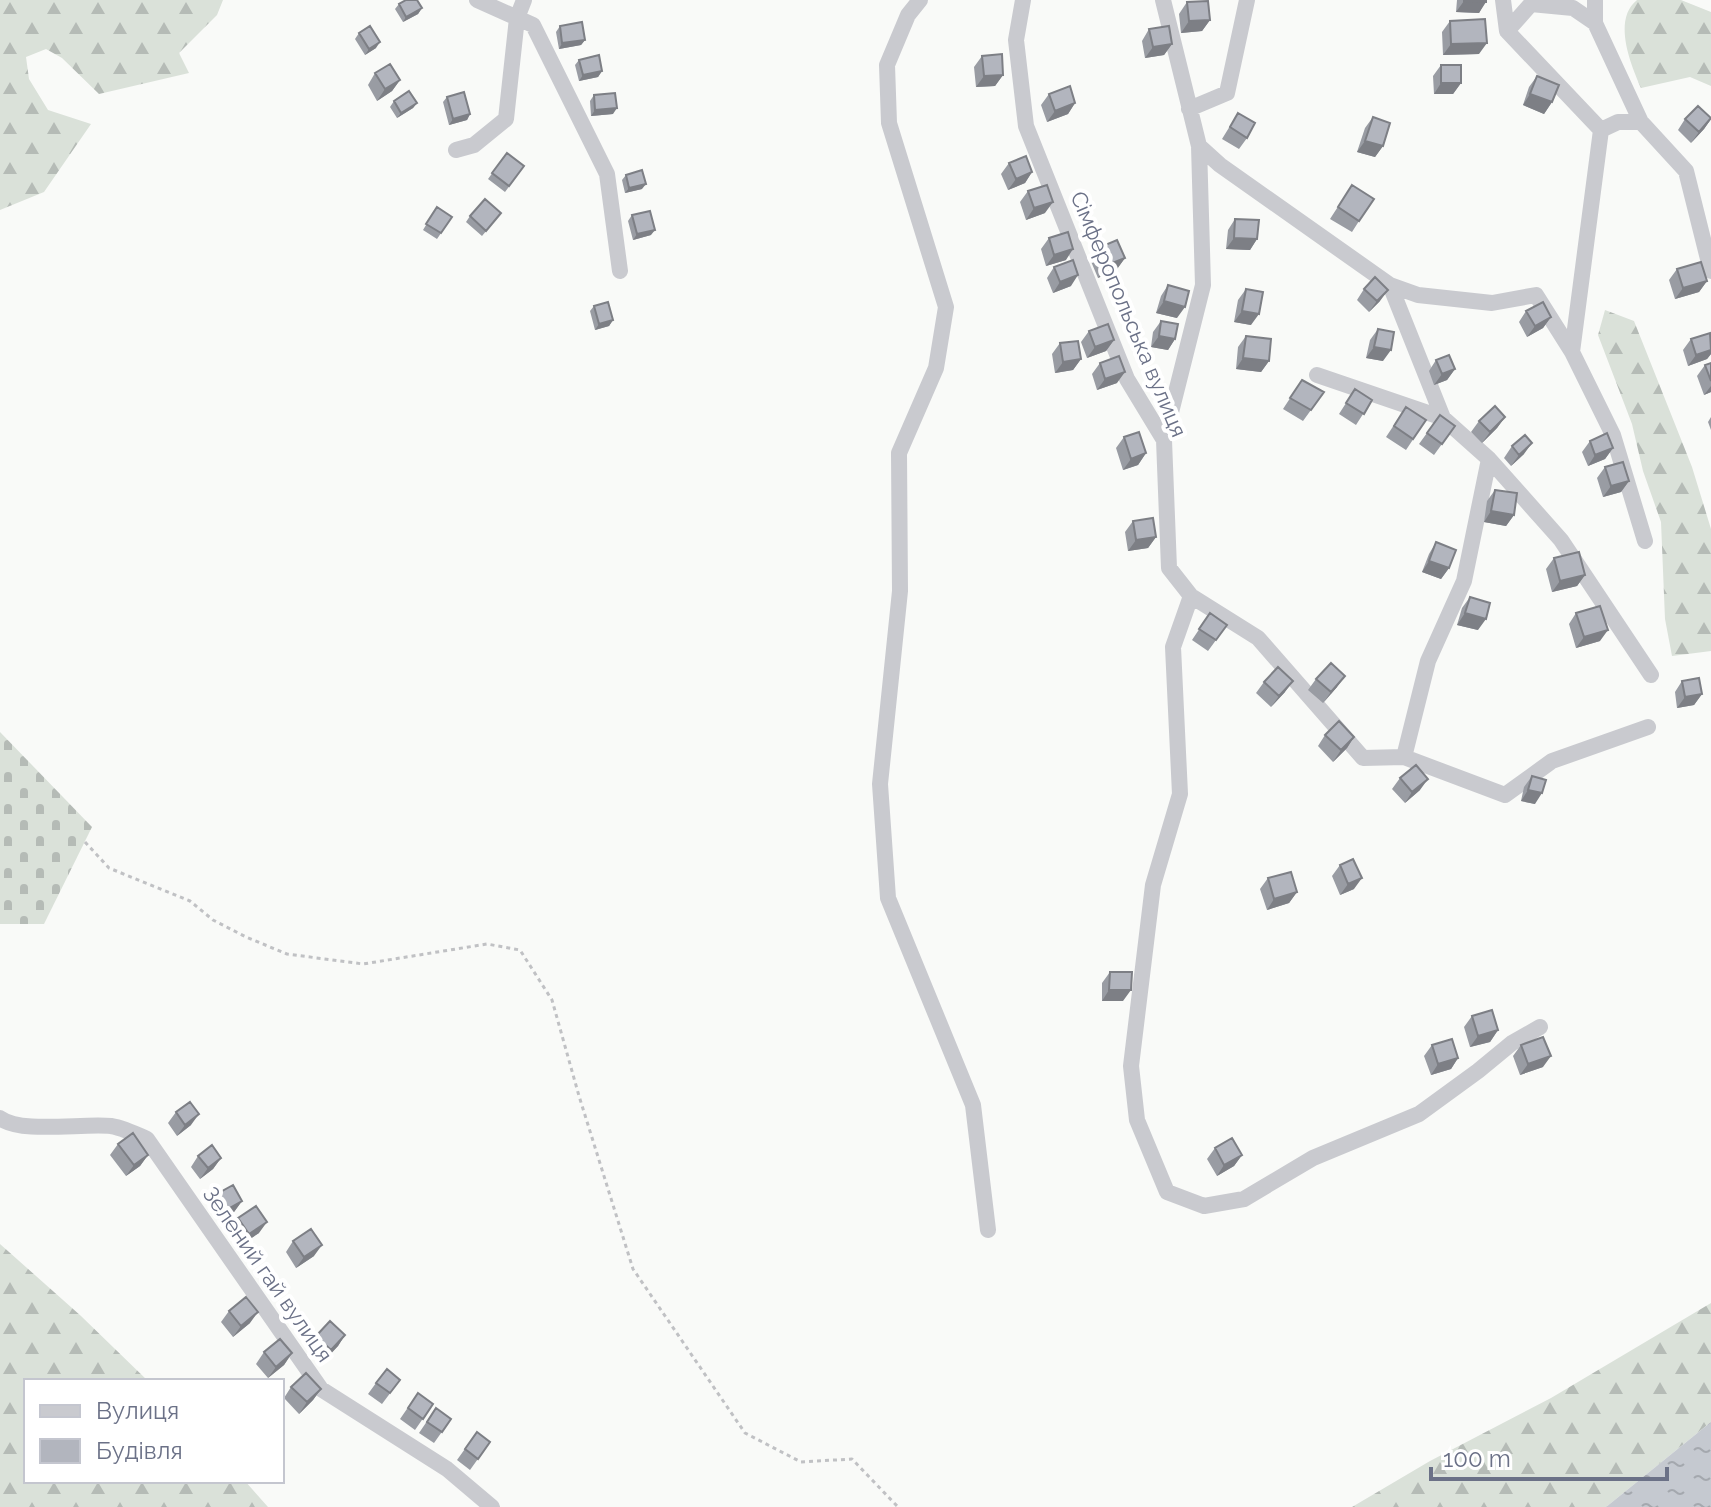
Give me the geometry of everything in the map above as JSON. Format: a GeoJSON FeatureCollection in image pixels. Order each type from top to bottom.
{"type":"FeatureCollection","features":[{"type":"Feature","properties":{"kind":"street"},"geometry":{"type":"LineString","coordinates":[[477,0],[533,25],[607,174],[620,271]]}},
{"type":"Feature","properties":{"kind":"street"},"geometry":{"type":"LineString","coordinates":[[456,150],[474,145],[506,119],[517,18],[524,0]]}},
{"type":"Feature","properties":{"kind":"street"},"geometry":{"type":"LineString","coordinates":[[920,0],[908,15],[887,65],[889,123],[946,307],[936,368],[899,453],[900,591],[880,784],[888,898],[973,1105],[988,1230]]}},
{"type":"Feature","properties":{"kind":"street","name":"Сімферопольська вулиця"},"geometry":{"type":"LineString","coordinates":[[1023,0],[1016,40],[1026,126],[1127,379],[1164,440],[1169,568],[1191,596],[1258,638],[1363,758],[1404,757]]}},
{"type":"Feature","properties":{"kind":"street"},"geometry":{"type":"LineString","coordinates":[[1163,0],[1199,146],[1203,285],[1164,440]]}},
{"type":"Feature","properties":{"kind":"street"},"geometry":{"type":"LineString","coordinates":[[1189,109],[1227,93],[1247,0]]}},
{"type":"Feature","properties":{"kind":"street"},"geometry":{"type":"LineString","coordinates":[[1503,0],[1507,31],[1601,130]]}},
{"type":"Feature","properties":{"kind":"street"},"geometry":{"type":"LineString","coordinates":[[1595,0],[1595,23],[1641,122],[1686,171],[1711,271]]}},
{"type":"Feature","properties":{"kind":"street"},"geometry":{"type":"LineString","coordinates":[[1507,31],[1531,4],[1573,8],[1595,23]]}},
{"type":"Feature","properties":{"kind":"street"},"geometry":{"type":"LineString","coordinates":[[1601,130],[1618,122],[1641,122]]}},
{"type":"Feature","properties":{"kind":"street"},"geometry":{"type":"LineString","coordinates":[[1572,352],[1601,130]]}},
{"type":"Feature","properties":{"kind":"street"},"geometry":{"type":"LineString","coordinates":[[1199,146],[1220,165],[1390,285],[1418,295],[1492,303],[1536,295],[1572,352],[1613,435],[1645,541]]}},
{"type":"Feature","properties":{"kind":"street"},"geometry":{"type":"LineString","coordinates":[[1390,285],[1443,418]]}},
{"type":"Feature","properties":{"kind":"street"},"geometry":{"type":"LineString","coordinates":[[1317,375],[1443,418],[1489,459],[1561,540],[1651,675]]}},
{"type":"Feature","properties":{"kind":"street"},"geometry":{"type":"LineString","coordinates":[[1489,459],[1464,581],[1428,661],[1404,757],[1505,795],[1552,761],[1648,727]]}},
{"type":"Feature","properties":{"kind":"street"},"geometry":{"type":"LineString","coordinates":[[1191,596],[1173,647],[1180,794],[1153,885],[1131,1066],[1137,1120],[1167,1192],[1204,1206],[1244,1199],[1313,1158],[1419,1114],[1512,1043],[1540,1027]]}},
{"type":"Feature","properties":{"kind":"street","name":"Зелений гай вулиця"},"geometry":{"type":"LineString","coordinates":[[0,1118],[27,1128],[76,1124],[115,1127],[147,1139],[321,1389],[447,1469],[492,1507]]}},
{"type":"Feature","properties":{"kind":"path"},"geometry":{"type":"LineString","coordinates":[[85,842],[109,868],[190,901],[213,920],[287,954],[363,964],[487,944],[520,950],[552,1000],[633,1269],[745,1433],[801,1462],[852,1459],[898,1507]]}},
{"type":"Feature","properties":{"kind":"green space"},"geometry":{"type":"Polygon","coordinates":[[[0,0],[223,0],[217,15],[179,53],[189,73],[99,94],[62,58],[46,49],[26,57],[29,79],[48,110],[91,124],[44,192],[0,210],[0,0]]]}},
{"type":"Feature","properties":{"kind":"green space"},"geometry":{"type":"Polygon","coordinates":[[[1637,0],[1681,0],[1711,12],[1711,86],[1690,77],[1641,88],[1629,55],[1625,31],[1626,19],[1637,0]]]}},
{"type":"Feature","properties":{"kind":"green space"},"geometry":{"type":"Polygon","coordinates":[[[1605,310],[1634,321],[1692,467],[1711,529],[1711,651],[1672,656],[1665,619],[1661,522],[1643,471],[1632,424],[1598,335],[1605,310]]]}},
{"type":"Feature","properties":{"kind":"green space"},"geometry":{"type":"Polygon","coordinates":[[[0,732],[92,827],[44,924],[0,924],[0,732]]]}},
{"type":"Feature","properties":{"kind":"green space"},"geometry":{"type":"Polygon","coordinates":[[[0,1244],[146,1379],[24,1379],[24,1483],[247,1483],[268,1507],[0,1507],[0,1244]]]}},
{"type":"Feature","properties":{"kind":"green space"},"geometry":{"type":"Polygon","coordinates":[[[1711,1303],[1711,1422],[1606,1507],[1352,1507],[1430,1461],[1551,1398],[1711,1303]]]}},
{"type":"Feature","properties":{"kind":"water"},"geometry":{"type":"Polygon","coordinates":[[[1711,1422],[1711,1507],[1606,1507],[1711,1422]]]}},
{"type":"Feature","properties":{"kind":"building"},"geometry":{"type":"Polygon","coordinates":[[[417,0],[422,8],[406,17],[399,4],[417,0]]]}},
{"type":"Feature","properties":{"kind":"building"},"geometry":{"type":"Polygon","coordinates":[[[1208,1],[1210,20],[1189,21],[1187,2],[1208,1]]]}},
{"type":"Feature","properties":{"kind":"building"},"geometry":{"type":"Polygon","coordinates":[[[1485,19],[1487,43],[1451,44],[1450,21],[1485,19]]]}},
{"type":"Feature","properties":{"kind":"building"},"geometry":{"type":"Polygon","coordinates":[[[582,22],[585,40],[562,43],[560,26],[582,22]]]}},
{"type":"Feature","properties":{"kind":"building"},"geometry":{"type":"Polygon","coordinates":[[[370,26],[380,42],[369,49],[359,33],[370,26]]]}},
{"type":"Feature","properties":{"kind":"building"},"geometry":{"type":"Polygon","coordinates":[[[1169,26],[1172,44],[1153,47],[1149,29],[1169,26]]]}},
{"type":"Feature","properties":{"kind":"building"},"geometry":{"type":"Polygon","coordinates":[[[1002,54],[1003,75],[984,76],[982,56],[1002,54]]]}},
{"type":"Feature","properties":{"kind":"building"},"geometry":{"type":"Polygon","coordinates":[[[599,55],[602,71],[583,75],[579,60],[599,55]]]}},
{"type":"Feature","properties":{"kind":"building"},"geometry":{"type":"Polygon","coordinates":[[[390,64],[400,80],[385,89],[375,73],[390,64]]]}},
{"type":"Feature","properties":{"kind":"building"},"geometry":{"type":"Polygon","coordinates":[[[1441,65],[1461,65],[1461,83],[1441,83],[1441,65]]]}},
{"type":"Feature","properties":{"kind":"building"},"geometry":{"type":"Polygon","coordinates":[[[1537,76],[1559,85],[1552,102],[1530,94],[1537,76]]]}},
{"type":"Feature","properties":{"kind":"building"},"geometry":{"type":"Polygon","coordinates":[[[1070,86],[1075,103],[1055,111],[1049,94],[1070,86]]]}},
{"type":"Feature","properties":{"kind":"building"},"geometry":{"type":"Polygon","coordinates":[[[409,91],[417,103],[401,113],[394,101],[409,91]]]}},
{"type":"Feature","properties":{"kind":"building"},"geometry":{"type":"Polygon","coordinates":[[[464,92],[470,114],[453,119],[447,97],[464,92]]]}},
{"type":"Feature","properties":{"kind":"building"},"geometry":{"type":"Polygon","coordinates":[[[615,93],[617,108],[595,110],[594,95],[615,93]]]}},
{"type":"Feature","properties":{"kind":"building"},"geometry":{"type":"Polygon","coordinates":[[[1698,106],[1711,118],[1699,132],[1685,119],[1698,106]]]}},
{"type":"Feature","properties":{"kind":"building"},"geometry":{"type":"Polygon","coordinates":[[[1238,113],[1255,123],[1247,138],[1230,127],[1238,113]]]}},
{"type":"Feature","properties":{"kind":"building"},"geometry":{"type":"Polygon","coordinates":[[[1373,117],[1390,123],[1383,146],[1365,141],[1373,117]]]}},
{"type":"Feature","properties":{"kind":"building"},"geometry":{"type":"Polygon","coordinates":[[[507,153],[524,166],[509,186],[492,173],[507,153]]]}},
{"type":"Feature","properties":{"kind":"building"},"geometry":{"type":"Polygon","coordinates":[[[1026,156],[1032,172],[1016,179],[1009,163],[1026,156]]]}},
{"type":"Feature","properties":{"kind":"building"},"geometry":{"type":"Polygon","coordinates":[[[642,170],[646,184],[629,188],[626,175],[642,170]]]}},
{"type":"Feature","properties":{"kind":"building"},"geometry":{"type":"Polygon","coordinates":[[[1047,185],[1053,202],[1034,208],[1028,191],[1047,185]]]}},
{"type":"Feature","properties":{"kind":"building"},"geometry":{"type":"Polygon","coordinates":[[[1352,185],[1374,199],[1359,221],[1338,207],[1352,185]]]}},
{"type":"Feature","properties":{"kind":"building"},"geometry":{"type":"Polygon","coordinates":[[[485,199],[501,213],[486,231],[470,216],[485,199]]]}},
{"type":"Feature","properties":{"kind":"building"},"geometry":{"type":"Polygon","coordinates":[[[437,207],[452,217],[441,233],[426,224],[437,207]]]}},
{"type":"Feature","properties":{"kind":"building"},"geometry":{"type":"Polygon","coordinates":[[[650,211],[655,230],[637,234],[632,215],[650,211]]]}},
{"type":"Feature","properties":{"kind":"building"},"geometry":{"type":"Polygon","coordinates":[[[1235,219],[1259,220],[1257,239],[1234,238],[1235,219]]]}},
{"type":"Feature","properties":{"kind":"building"},"geometry":{"type":"Polygon","coordinates":[[[1068,232],[1073,249],[1054,255],[1049,238],[1068,232]]]}},
{"type":"Feature","properties":{"kind":"building"},"geometry":{"type":"Polygon","coordinates":[[[1117,240],[1125,258],[1105,266],[1098,248],[1117,240]]]}},
{"type":"Feature","properties":{"kind":"building"},"geometry":{"type":"Polygon","coordinates":[[[1073,260],[1078,275],[1060,282],[1054,267],[1073,260]]]}},
{"type":"Feature","properties":{"kind":"building"},"geometry":{"type":"Polygon","coordinates":[[[1701,262],[1707,281],[1683,288],[1677,269],[1701,262]]]}},
{"type":"Feature","properties":{"kind":"building"},"geometry":{"type":"Polygon","coordinates":[[[1375,277],[1388,290],[1377,301],[1364,289],[1375,277]]]}},
{"type":"Feature","properties":{"kind":"building"},"geometry":{"type":"Polygon","coordinates":[[[1168,285],[1189,291],[1185,307],[1164,301],[1168,285]]]}},
{"type":"Feature","properties":{"kind":"building"},"geometry":{"type":"Polygon","coordinates":[[[1246,289],[1263,292],[1259,314],[1242,311],[1246,289]]]}},
{"type":"Feature","properties":{"kind":"building"},"geometry":{"type":"Polygon","coordinates":[[[608,302],[613,320],[599,324],[594,306],[608,302]]]}},
{"type":"Feature","properties":{"kind":"building"},"geometry":{"type":"Polygon","coordinates":[[[1543,302],[1551,317],[1535,326],[1526,311],[1543,302]]]}},
{"type":"Feature","properties":{"kind":"building"},"geometry":{"type":"Polygon","coordinates":[[[1161,321],[1178,324],[1175,339],[1159,336],[1161,321]]]}},
{"type":"Feature","properties":{"kind":"building"},"geometry":{"type":"Polygon","coordinates":[[[1108,324],[1114,340],[1095,347],[1089,331],[1108,324]]]}},
{"type":"Feature","properties":{"kind":"building"},"geometry":{"type":"Polygon","coordinates":[[[1378,329],[1394,332],[1391,350],[1374,347],[1378,329]]]}},
{"type":"Feature","properties":{"kind":"building"},"geometry":{"type":"Polygon","coordinates":[[[1710,333],[1711,350],[1696,355],[1691,339],[1710,333]]]}},
{"type":"Feature","properties":{"kind":"building"},"geometry":{"type":"Polygon","coordinates":[[[1246,336],[1271,339],[1269,361],[1243,358],[1246,336]]]}},
{"type":"Feature","properties":{"kind":"building"},"geometry":{"type":"Polygon","coordinates":[[[1078,341],[1081,359],[1063,362],[1060,343],[1078,341]]]}},
{"type":"Feature","properties":{"kind":"building"},"geometry":{"type":"Polygon","coordinates":[[[1449,355],[1455,369],[1442,374],[1436,360],[1449,355]]]}},
{"type":"Feature","properties":{"kind":"building"},"geometry":{"type":"Polygon","coordinates":[[[1119,356],[1125,372],[1105,379],[1100,363],[1119,356]]]}},
{"type":"Feature","properties":{"kind":"building"},"geometry":{"type":"Polygon","coordinates":[[[1711,363],[1711,381],[1705,365],[1711,363]]]}},
{"type":"Feature","properties":{"kind":"building"},"geometry":{"type":"Polygon","coordinates":[[[1302,380],[1324,392],[1311,410],[1290,398],[1302,380]]]}},
{"type":"Feature","properties":{"kind":"building"},"geometry":{"type":"Polygon","coordinates":[[[1355,389],[1372,400],[1364,414],[1346,403],[1355,389]]]}},
{"type":"Feature","properties":{"kind":"building"},"geometry":{"type":"Polygon","coordinates":[[[1495,406],[1505,417],[1490,432],[1479,421],[1495,406]]]}},
{"type":"Feature","properties":{"kind":"building"},"geometry":{"type":"Polygon","coordinates":[[[1406,407],[1426,420],[1413,439],[1394,426],[1406,407]]]}},
{"type":"Feature","properties":{"kind":"building"},"geometry":{"type":"Polygon","coordinates":[[[1440,415],[1455,426],[1442,444],[1427,433],[1440,415]]]}},
{"type":"Feature","properties":{"kind":"building"},"geometry":{"type":"Polygon","coordinates":[[[1139,432],[1146,453],[1131,459],[1124,437],[1139,432]]]}},
{"type":"Feature","properties":{"kind":"building"},"geometry":{"type":"Polygon","coordinates":[[[1607,433],[1613,448],[1595,455],[1590,441],[1607,433]]]}},
{"type":"Feature","properties":{"kind":"building"},"geometry":{"type":"Polygon","coordinates":[[[1525,435],[1532,443],[1519,455],[1512,446],[1525,435]]]}},
{"type":"Feature","properties":{"kind":"building"},"geometry":{"type":"Polygon","coordinates":[[[1623,462],[1629,481],[1611,486],[1605,467],[1623,462]]]}},
{"type":"Feature","properties":{"kind":"building"},"geometry":{"type":"Polygon","coordinates":[[[1495,490],[1517,493],[1514,515],[1491,511],[1495,490]]]}},
{"type":"Feature","properties":{"kind":"building"},"geometry":{"type":"Polygon","coordinates":[[[1153,518],[1156,537],[1136,540],[1133,521],[1153,518]]]}},
{"type":"Feature","properties":{"kind":"building"},"geometry":{"type":"Polygon","coordinates":[[[1436,542],[1456,550],[1449,568],[1429,561],[1436,542]]]}},
{"type":"Feature","properties":{"kind":"building"},"geometry":{"type":"Polygon","coordinates":[[[1579,552],[1585,575],[1560,581],[1554,558],[1579,552]]]}},
{"type":"Feature","properties":{"kind":"building"},"geometry":{"type":"Polygon","coordinates":[[[1470,597],[1490,603],[1486,619],[1465,613],[1470,597]]]}},
{"type":"Feature","properties":{"kind":"building"},"geometry":{"type":"Polygon","coordinates":[[[1600,606],[1608,630],[1584,637],[1576,613],[1600,606]]]}},
{"type":"Feature","properties":{"kind":"building"},"geometry":{"type":"Polygon","coordinates":[[[1210,613],[1227,625],[1216,640],[1199,629],[1210,613]]]}},
{"type":"Feature","properties":{"kind":"building"},"geometry":{"type":"Polygon","coordinates":[[[1331,663],[1345,676],[1331,692],[1316,679],[1331,663]]]}},
{"type":"Feature","properties":{"kind":"building"},"geometry":{"type":"Polygon","coordinates":[[[1278,667],[1293,681],[1279,696],[1264,682],[1278,667]]]}},
{"type":"Feature","properties":{"kind":"building"},"geometry":{"type":"Polygon","coordinates":[[[1699,678],[1702,694],[1685,697],[1682,681],[1699,678]]]}},
{"type":"Feature","properties":{"kind":"building"},"geometry":{"type":"Polygon","coordinates":[[[1339,721],[1354,737],[1341,750],[1325,735],[1339,721]]]}},
{"type":"Feature","properties":{"kind":"building"},"geometry":{"type":"Polygon","coordinates":[[[1416,765],[1428,779],[1412,792],[1400,778],[1416,765]]]}},
{"type":"Feature","properties":{"kind":"building"},"geometry":{"type":"Polygon","coordinates":[[[1532,776],[1546,780],[1542,793],[1528,790],[1532,776]]]}},
{"type":"Feature","properties":{"kind":"building"},"geometry":{"type":"Polygon","coordinates":[[[1353,859],[1362,878],[1348,884],[1340,865],[1353,859]]]}},
{"type":"Feature","properties":{"kind":"building"},"geometry":{"type":"Polygon","coordinates":[[[1291,872],[1297,892],[1274,899],[1268,878],[1291,872]]]}},
{"type":"Feature","properties":{"kind":"building"},"geometry":{"type":"Polygon","coordinates":[[[1110,972],[1132,972],[1131,990],[1109,990],[1110,972]]]}},
{"type":"Feature","properties":{"kind":"building"},"geometry":{"type":"Polygon","coordinates":[[[1492,1010],[1498,1030],[1478,1036],[1472,1016],[1492,1010]]]}},
{"type":"Feature","properties":{"kind":"building"},"geometry":{"type":"Polygon","coordinates":[[[1543,1037],[1551,1056],[1528,1064],[1521,1045],[1543,1037]]]}},
{"type":"Feature","properties":{"kind":"building"},"geometry":{"type":"Polygon","coordinates":[[[1452,1039],[1458,1058],[1438,1064],[1432,1045],[1452,1039]]]}},
{"type":"Feature","properties":{"kind":"building"},"geometry":{"type":"Polygon","coordinates":[[[190,1102],[199,1114],[185,1125],[176,1112],[190,1102]]]}},
{"type":"Feature","properties":{"kind":"building"},"geometry":{"type":"Polygon","coordinates":[[[133,1133],[148,1155],[134,1165],[118,1144],[133,1133]]]}},
{"type":"Feature","properties":{"kind":"building"},"geometry":{"type":"Polygon","coordinates":[[[1232,1138],[1242,1155],[1224,1165],[1215,1148],[1232,1138]]]}},
{"type":"Feature","properties":{"kind":"building"},"geometry":{"type":"Polygon","coordinates":[[[212,1145],[221,1158],[208,1168],[198,1156],[212,1145]]]}},
{"type":"Feature","properties":{"kind":"building"},"geometry":{"type":"Polygon","coordinates":[[[233,1185],[242,1201],[226,1210],[217,1194],[233,1185]]]}},
{"type":"Feature","properties":{"kind":"building"},"geometry":{"type":"Polygon","coordinates":[[[256,1206],[267,1222],[249,1234],[238,1218],[256,1206]]]}},
{"type":"Feature","properties":{"kind":"building"},"geometry":{"type":"Polygon","coordinates":[[[311,1229],[322,1245],[304,1257],[293,1241],[311,1229]]]}},
{"type":"Feature","properties":{"kind":"building"},"geometry":{"type":"Polygon","coordinates":[[[246,1297],[258,1312],[241,1326],[229,1311],[246,1297]]]}},
{"type":"Feature","properties":{"kind":"building"},"geometry":{"type":"Polygon","coordinates":[[[330,1321],[345,1335],[331,1350],[316,1336],[330,1321]]]}},
{"type":"Feature","properties":{"kind":"building"},"geometry":{"type":"Polygon","coordinates":[[[280,1339],[292,1353],[276,1367],[264,1352],[280,1339]]]}},
{"type":"Feature","properties":{"kind":"building"},"geometry":{"type":"Polygon","coordinates":[[[387,1369],[400,1380],[390,1393],[376,1383],[387,1369]]]}},
{"type":"Feature","properties":{"kind":"building"},"geometry":{"type":"Polygon","coordinates":[[[306,1373],[321,1389],[307,1402],[291,1387],[306,1373]]]}},
{"type":"Feature","properties":{"kind":"building"},"geometry":{"type":"Polygon","coordinates":[[[418,1393],[433,1404],[423,1419],[408,1408],[418,1393]]]}},
{"type":"Feature","properties":{"kind":"building"},"geometry":{"type":"Polygon","coordinates":[[[436,1408],[451,1419],[442,1432],[427,1422],[436,1408]]]}},
{"type":"Feature","properties":{"kind":"building"},"geometry":{"type":"Polygon","coordinates":[[[477,1432],[490,1442],[478,1459],[465,1449],[477,1432]]]}}]}
